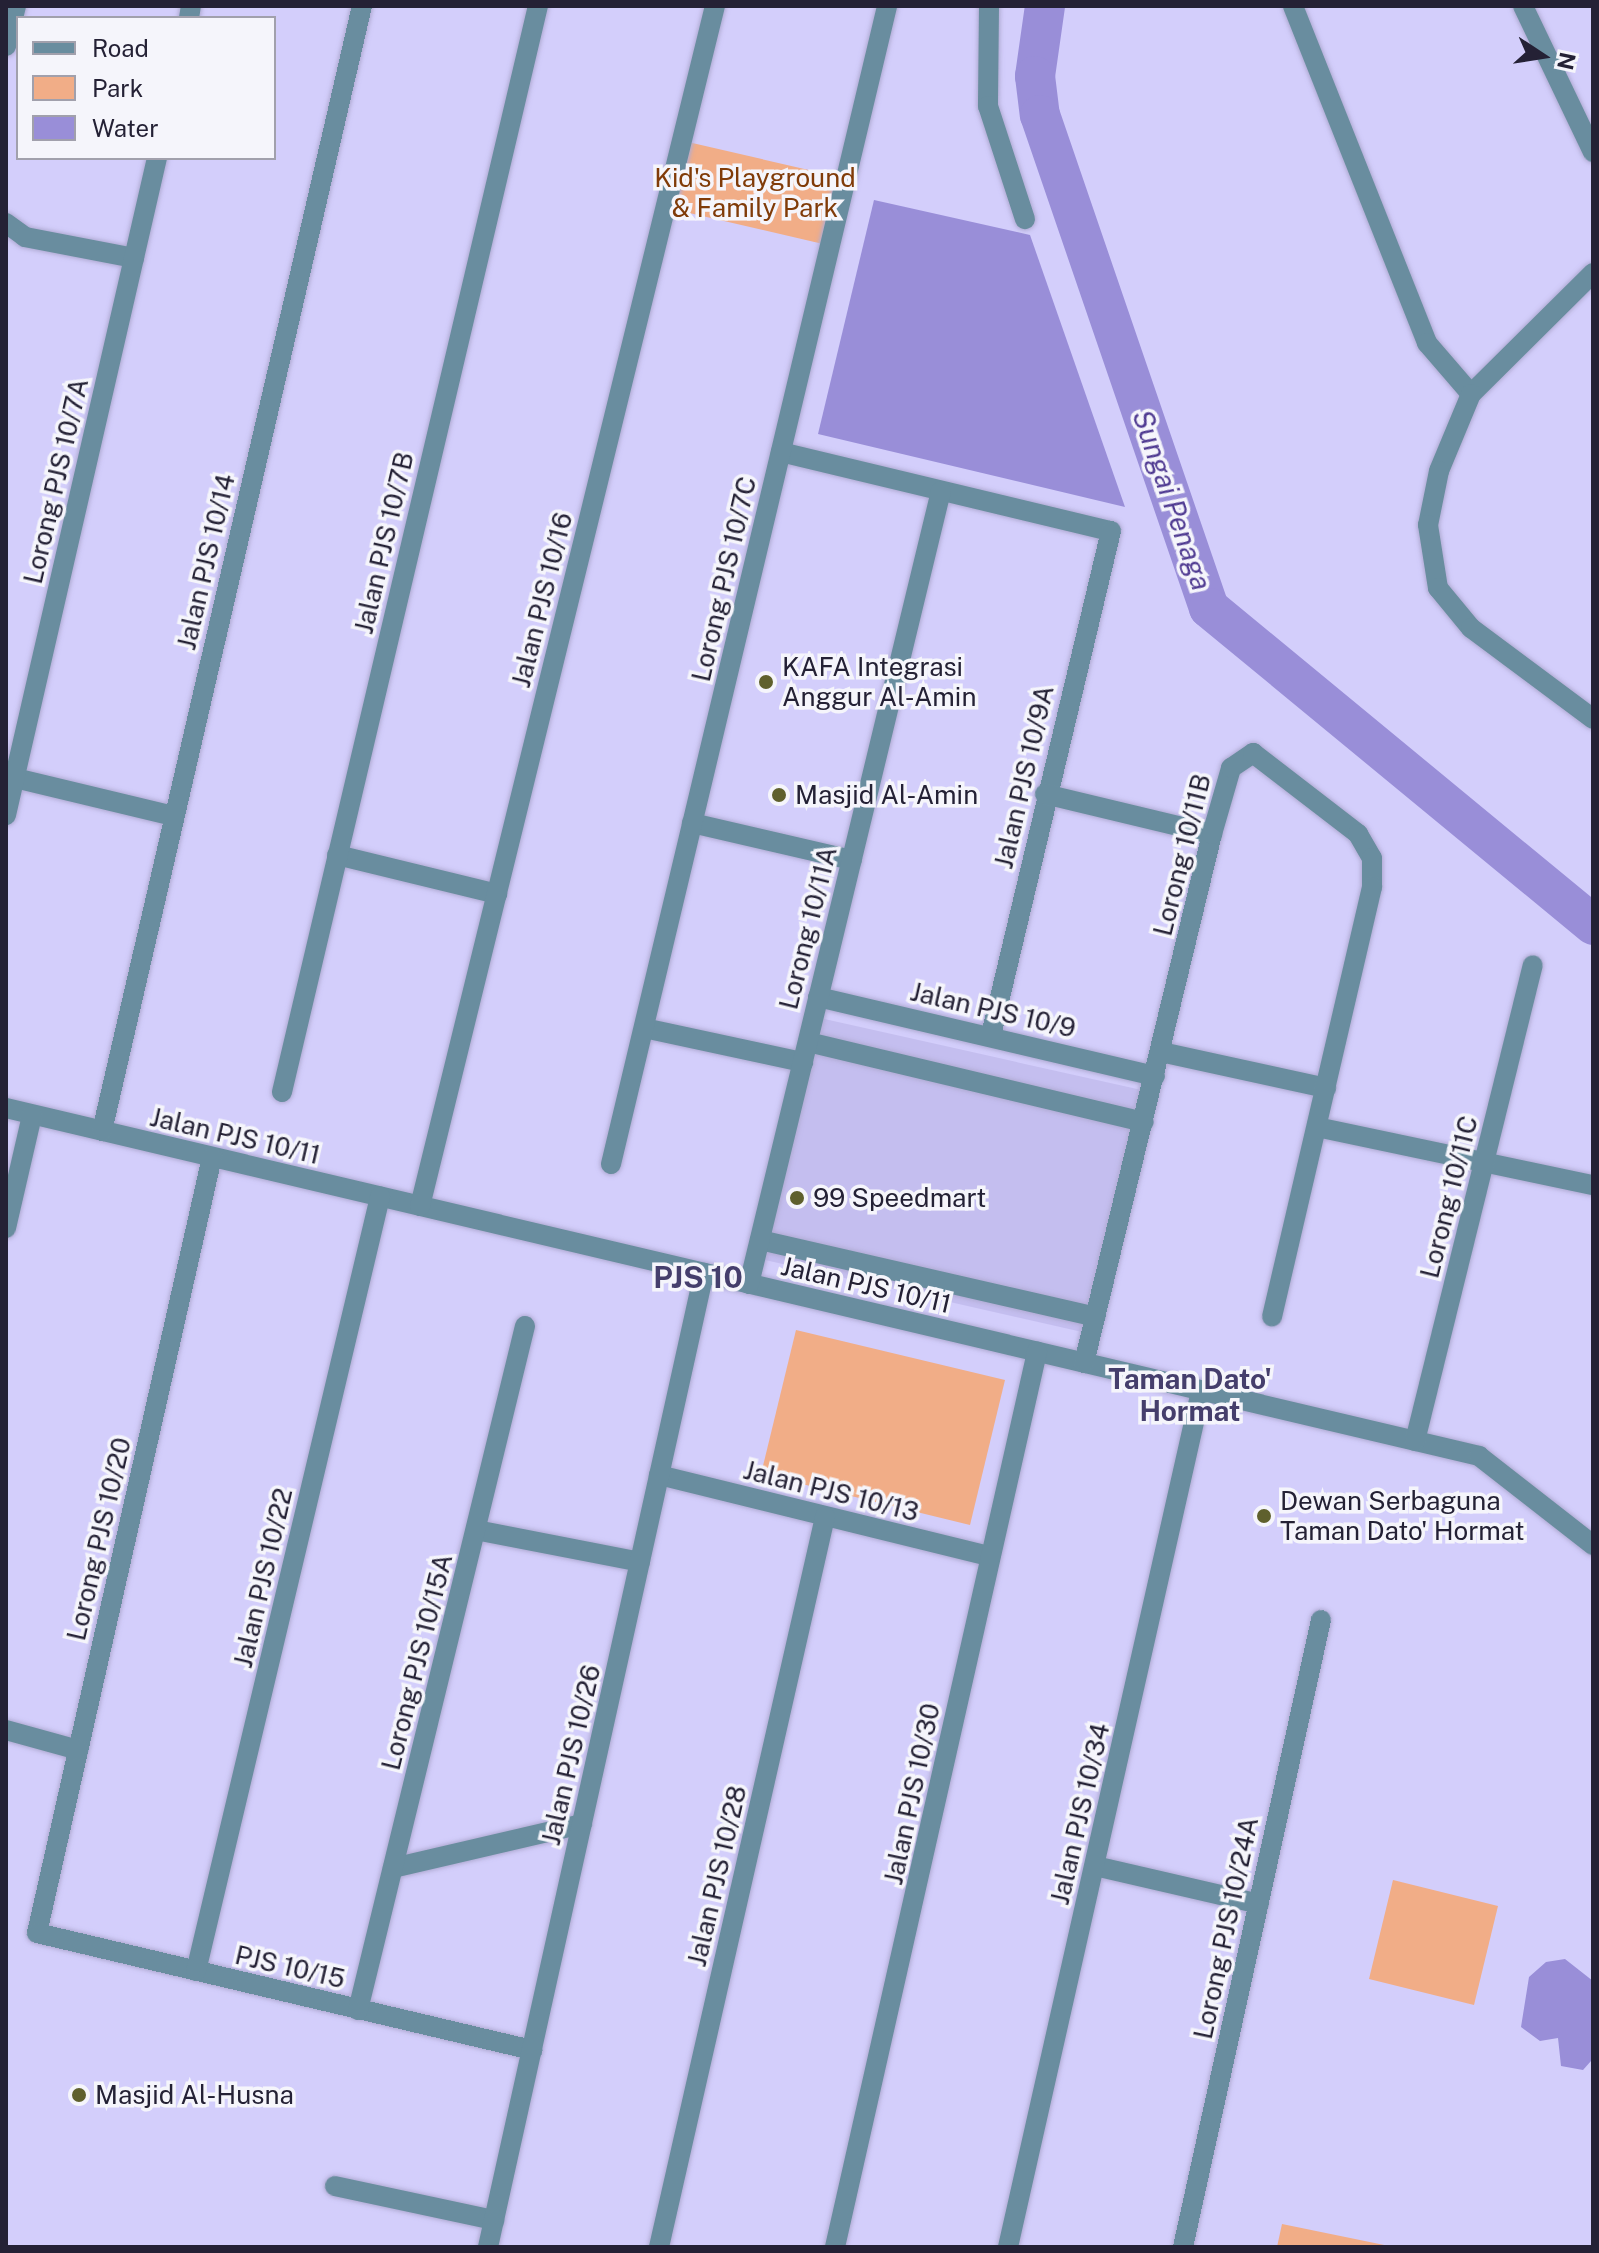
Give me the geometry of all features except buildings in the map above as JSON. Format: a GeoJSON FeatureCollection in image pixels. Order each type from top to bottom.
{"type":"FeatureCollection","features":[{"type":"Feature","properties":{"kind":"street"},"geometry":{"type":"LineString","coordinates":[[6,46],[16,6]]}},
{"type":"Feature","properties":{"kind":"street","name":"Jalan PJS 10/14"},"geometry":{"type":"LineString","coordinates":[[102,1131],[362,6]]}},
{"type":"Feature","properties":{"kind":"street","name":"Jalan PJS 10/7B"},"geometry":{"type":"LineString","coordinates":[[282,1092],[538,6]]}},
{"type":"Feature","properties":{"kind":"street","name":"Jalan PJS 10/16"},"geometry":{"type":"LineString","coordinates":[[420,1206],[715,6]]}},
{"type":"Feature","properties":{"kind":"street","name":"Lorong PJS 10/7C"},"geometry":{"type":"LineString","coordinates":[[611,1164],[887,6]]}},
{"type":"Feature","properties":{"kind":"street"},"geometry":{"type":"LineString","coordinates":[[989,6],[988,106],[1025,219]]}},
{"type":"Feature","properties":{"kind":"street"},"geometry":{"type":"LineString","coordinates":[[1293,6],[1427,343],[1471,394]]}},
{"type":"Feature","properties":{"kind":"street"},"geometry":{"type":"LineString","coordinates":[[1523,6],[1593,152]]}},
{"type":"Feature","properties":{"kind":"street","name":"Lorong PJS 10/7A"},"geometry":{"type":"LineString","coordinates":[[6,815],[157,160]]}},
{"type":"Feature","properties":{"kind":"street"},"geometry":{"type":"LineString","coordinates":[[6,223],[25,237],[134,258]]}},
{"type":"Feature","properties":{"kind":"street"},"geometry":{"type":"LineString","coordinates":[[1593,273],[1471,394],[1439,471],[1428,525],[1438,588],[1471,628],[1593,719]]}},
{"type":"Feature","properties":{"kind":"street"},"geometry":{"type":"LineString","coordinates":[[781,452],[941,491]]}},
{"type":"Feature","properties":{"kind":"street","name":"Jalan PJS 10/9A"},"geometry":{"type":"LineString","coordinates":[[941,491],[1111,531],[1045,794],[991,1035]]}},
{"type":"Feature","properties":{"kind":"street","name":"Lorong 10/11A"},"geometry":{"type":"LineString","coordinates":[[749,1284],[941,491]]}},
{"type":"Feature","properties":{"kind":"street","name":"Lorong 10/11B"},"geometry":{"type":"LineString","coordinates":[[1084,1363],[1212,834],[1231,768],[1253,753],[1358,834],[1372,858],[1372,887],[1272,1317]]}},
{"type":"Feature","properties":{"kind":"street"},"geometry":{"type":"LineString","coordinates":[[15,778],[173,816]]}},
{"type":"Feature","properties":{"kind":"street"},"geometry":{"type":"LineString","coordinates":[[1045,794],[1212,834]]}},
{"type":"Feature","properties":{"kind":"street"},"geometry":{"type":"LineString","coordinates":[[692,823],[852,860]]}},
{"type":"Feature","properties":{"kind":"street"},"geometry":{"type":"LineString","coordinates":[[337,855],[497,894]]}},
{"type":"Feature","properties":{"kind":"street","name":"Lorong 10/11C"},"geometry":{"type":"LineString","coordinates":[[1415,1441],[1533,965]]}},
{"type":"Feature","properties":{"kind":"street","name":"Jalan PJS 10/9"},"geometry":{"type":"LineString","coordinates":[[818,997],[991,1035],[1155,1076]]}},
{"type":"Feature","properties":{"kind":"street"},"geometry":{"type":"LineString","coordinates":[[644,1028],[805,1052],[1144,1122]]}},
{"type":"Feature","properties":{"kind":"street"},"geometry":{"type":"LineString","coordinates":[[1161,1052],[1326,1088]]}},
{"type":"Feature","properties":{"kind":"street","name":"Jalan PJS 10/11"},"geometry":{"type":"LineString","coordinates":[[6,1108],[1479,1456],[1503,1469],[1593,1545]]}},
{"type":"Feature","properties":{"kind":"street"},"geometry":{"type":"LineString","coordinates":[[6,1228],[32,1115]]}},
{"type":"Feature","properties":{"kind":"street"},"geometry":{"type":"LineString","coordinates":[[1317,1127],[1593,1185]]}},
{"type":"Feature","properties":{"kind":"street","name":"Lorong PJS 10/20"},"geometry":{"type":"LineString","coordinates":[[37,1933],[212,1157]]}},
{"type":"Feature","properties":{"kind":"street","name":"Jalan PJS 10/22"},"geometry":{"type":"LineString","coordinates":[[196,1971],[380,1197]]}},
{"type":"Feature","properties":{"kind":"street"},"geometry":{"type":"LineString","coordinates":[[760,1240],[1095,1317]]}},
{"type":"Feature","properties":{"kind":"street","name":"Jalan PJS 10/26"},"geometry":{"type":"LineString","coordinates":[[488,2247],[704,1273]]}},
{"type":"Feature","properties":{"kind":"street","name":"Lorong PJS 10/15A"},"geometry":{"type":"LineString","coordinates":[[358,2010],[525,1326]]}},
{"type":"Feature","properties":{"kind":"street","name":"Jalan PJS 10/30"},"geometry":{"type":"LineString","coordinates":[[835,2247],[1037,1352]]}},
{"type":"Feature","properties":{"kind":"street","name":"Jalan PJS 10/34"},"geometry":{"type":"LineString","coordinates":[[1008,2247],[1201,1391]]}},
{"type":"Feature","properties":{"kind":"street","name":"Jalan PJS 10/13"},"geometry":{"type":"LineString","coordinates":[[659,1475],[990,1556]]}},
{"type":"Feature","properties":{"kind":"street","name":"Jalan PJS 10/28"},"geometry":{"type":"LineString","coordinates":[[659,2247],[825,1517]]}},
{"type":"Feature","properties":{"kind":"street"},"geometry":{"type":"LineString","coordinates":[[476,1530],[640,1562]]}},
{"type":"Feature","properties":{"kind":"street","name":"Lorong PJS 10/24A"},"geometry":{"type":"LineString","coordinates":[[1183,2247],[1321,1620]]}},
{"type":"Feature","properties":{"kind":"street"},"geometry":{"type":"LineString","coordinates":[[6,1730],[78,1750]]}},
{"type":"Feature","properties":{"kind":"street"},"geometry":{"type":"LineString","coordinates":[[393,1868],[582,1824]]}},
{"type":"Feature","properties":{"kind":"street"},"geometry":{"type":"LineString","coordinates":[[1095,1866],[1259,1904]]}},
{"type":"Feature","properties":{"kind":"street","name":"PJS 10/15"},"geometry":{"type":"LineString","coordinates":[[37,1933],[532,2050]]}},
{"type":"Feature","properties":{"kind":"street"},"geometry":{"type":"LineString","coordinates":[[335,2186],[494,2220]]}},
{"type":"Feature","properties":{"kind":"shaded area"},"geometry":{"type":"Polygon","coordinates":[[[820,1018],[1146,1091],[1091,1334],[765,1260],[820,1018]]]}},
{"type":"Feature","properties":{"kind":"green space","name":"Kid's Playground & Family Park"},"geometry":{"type":"Polygon","coordinates":[[[688,142],[839,177],[823,244],[672,209],[688,142]]]}},
{"type":"Feature","properties":{"kind":"green space"},"geometry":{"type":"Polygon","coordinates":[[[796,1330],[1005,1380],[970,1525],[761,1474],[796,1330]]]}},
{"type":"Feature","properties":{"kind":"green space"},"geometry":{"type":"Polygon","coordinates":[[[1393,1880],[1498,1906],[1474,2005],[1369,1979],[1393,1880]]]}},
{"type":"Feature","properties":{"kind":"green space"},"geometry":{"type":"Polygon","coordinates":[[[1282,2224],[1394,2247],[1277,2247],[1282,2224]]]}},
{"type":"Feature","properties":{"kind":"water"},"geometry":{"type":"Polygon","coordinates":[[[874,200],[1030,235],[1125,507],[818,434],[874,200]]]}},
{"type":"Feature","properties":{"kind":"water"},"geometry":{"type":"Polygon","coordinates":[[[1565,1959],[1593,1981],[1591,2061],[1583,2070],[1561,2066],[1558,2038],[1540,2041],[1521,2027],[1529,1977],[1546,1962],[1565,1959]]]}},
{"type":"Feature","properties":{"kind":"waterway","name":"Sungai Penaga"},"geometry":{"type":"LineString","coordinates":[[1045,6],[1035,76],[1040,115],[1209,608],[1593,925]]}},
{"type":"Feature","properties":{"kind":"place","name":"KAFA Integrasi Anggur Al-Amin"},"geometry":{"type":"Point","coordinates":[766,682]}},
{"type":"Feature","properties":{"kind":"place","name":"Masjid Al-Amin"},"geometry":{"type":"Point","coordinates":[779,795]}},
{"type":"Feature","properties":{"kind":"place","name":"99 Speedmart"},"geometry":{"type":"Point","coordinates":[797,1198]}},
{"type":"Feature","properties":{"kind":"place","name":"Dewan Serbaguna Taman Dato' Hormat"},"geometry":{"type":"Point","coordinates":[1264,1516]}},
{"type":"Feature","properties":{"kind":"place","name":"Masjid Al-Husna"},"geometry":{"type":"Point","coordinates":[79,2095]}},
{"type":"Feature","properties":{"kind":"district","name":"PJS 10"},"geometry":{"type":"Point","coordinates":[698,1277]}},
{"type":"Feature","properties":{"kind":"district","name":"Taman Dato' Hormat"},"geometry":{"type":"Point","coordinates":[1190,1395]}}]}
